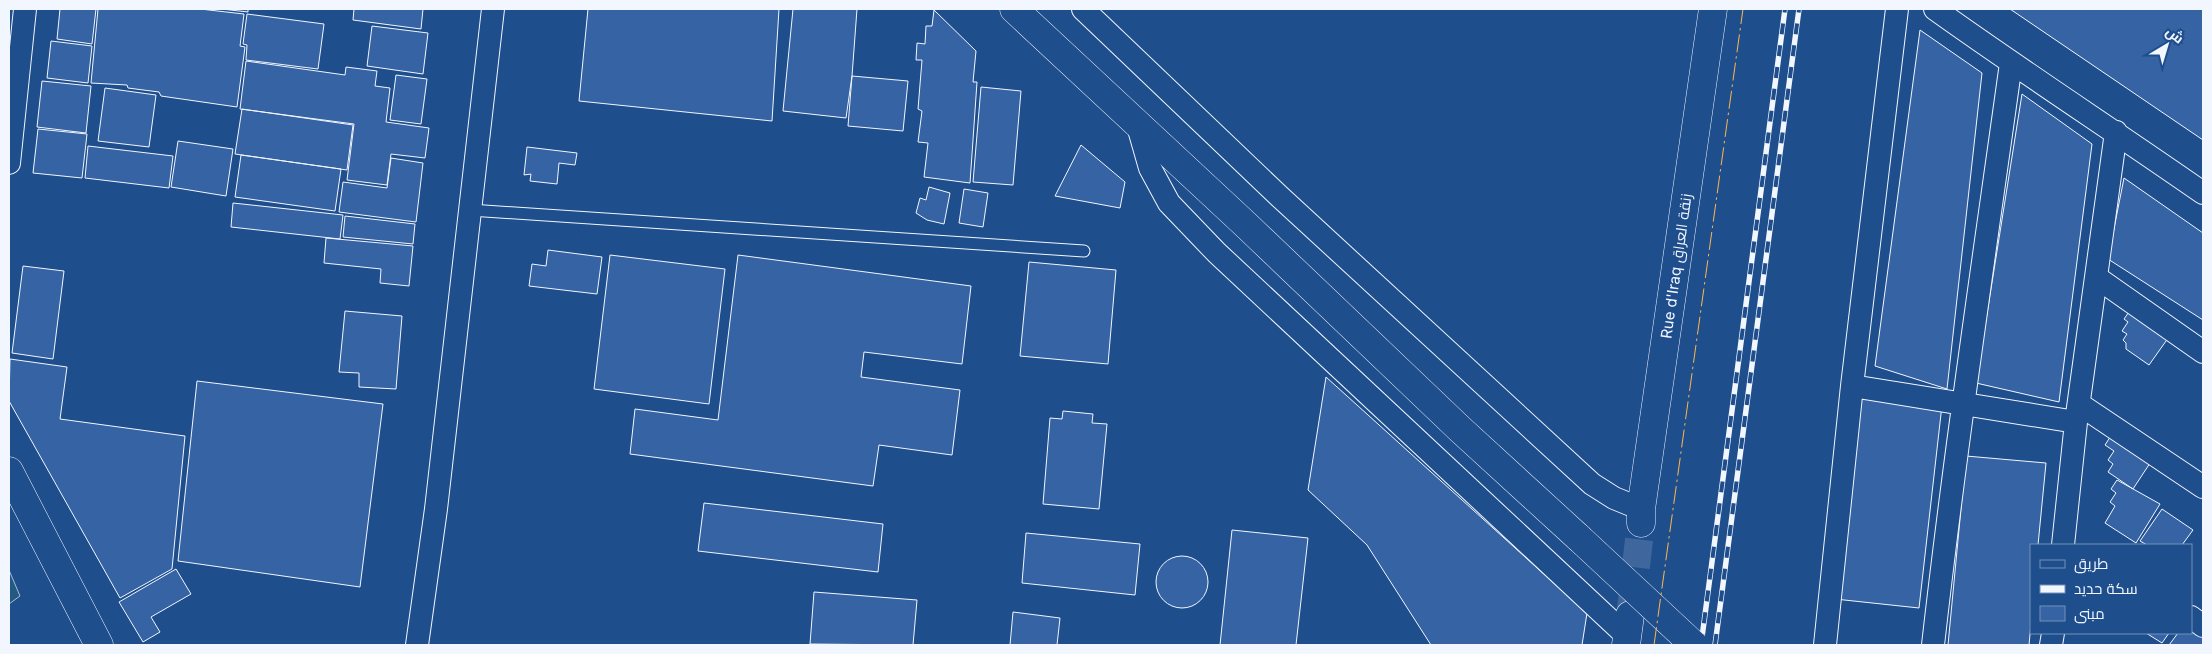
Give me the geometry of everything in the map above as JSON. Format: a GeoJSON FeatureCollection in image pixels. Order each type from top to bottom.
{"type":"FeatureCollection","features":[{"type":"Feature","properties":{"kind":"main road"},"geometry":{"type":"LineString","coordinates":[[1014,9],[1245,224],[1461,430],[1694,645]]}},
{"type":"Feature","properties":{"kind":"main road","name":"Rue d'Iraq زنقة العراق"},"geometry":{"type":"LineString","coordinates":[[1641,516],[1713,9]]}},
{"type":"Feature","properties":{"kind":"main road"},"geometry":{"type":"LineString","coordinates":[[9,471],[99,645]]}},
{"type":"Feature","properties":{"kind":"street"},"geometry":{"type":"LineString","coordinates":[[9,163],[25,9]]}},
{"type":"Feature","properties":{"kind":"street"},"geometry":{"type":"LineString","coordinates":[[417,645],[436,510],[493,9]]}},
{"type":"Feature","properties":{"kind":"street"},"geometry":{"type":"LineString","coordinates":[[1083,9],[1279,196],[1592,484],[1641,516]]}},
{"type":"Feature","properties":{"kind":"street"},"geometry":{"type":"LineString","coordinates":[[1825,645],[1852,386],[1897,9]]}},
{"type":"Feature","properties":{"kind":"street"},"geometry":{"type":"LineString","coordinates":[[1935,9],[2011,63],[2116,132],[2203,193]]}},
{"type":"Feature","properties":{"kind":"street"},"geometry":{"type":"LineString","coordinates":[[1934,645],[1963,403],[2011,63]]}},
{"type":"Feature","properties":{"kind":"street"},"geometry":{"type":"LineString","coordinates":[[1138,126],[1150,168],[1169,203],[1217,253],[1628,632]]}},
{"type":"Feature","properties":{"kind":"street"},"geometry":{"type":"LineString","coordinates":[[2070,541],[2077,413],[2116,132]]}},
{"type":"Feature","properties":{"kind":"street"},"geometry":{"type":"LineString","coordinates":[[2096,277],[2203,352]]}},
{"type":"Feature","properties":{"kind":"street"},"geometry":{"type":"LineString","coordinates":[[1852,386],[1963,403],[2077,413],[2203,487]]}},
{"type":"Feature","properties":{"kind":"street"},"geometry":{"type":"LineString","coordinates":[[2192,618],[2203,626]]}},
{"type":"Feature","properties":{"kind":"lane"},"geometry":{"type":"LineString","coordinates":[[470,210],[1084,251]]}},
{"type":"Feature","properties":{"kind":"shaded area"},"geometry":{"type":"Polygon","coordinates":[[[9,570],[20,596],[9,604],[9,570]]]}},
{"type":"Feature","properties":{"kind":"building"},"geometry":{"type":"Polygon","coordinates":[[[60,9],[96,9],[92,44],[57,39],[60,9]]]}},
{"type":"Feature","properties":{"kind":"building"},"geometry":{"type":"Polygon","coordinates":[[[98,9],[200,9],[244,14],[240,46],[245,47],[237,107],[161,96],[159,92],[128,88],[127,85],[91,83],[98,9]]]}},
{"type":"Feature","properties":{"kind":"building"},"geometry":{"type":"Polygon","coordinates":[[[221,9],[248,9],[248,12],[221,9]]]}},
{"type":"Feature","properties":{"kind":"building"},"geometry":{"type":"Polygon","coordinates":[[[354,9],[423,9],[421,29],[353,20],[354,9]]]}},
{"type":"Feature","properties":{"kind":"building"},"geometry":{"type":"Polygon","coordinates":[[[588,9],[779,9],[772,121],[579,101],[588,9]]]}},
{"type":"Feature","properties":{"kind":"building"},"geometry":{"type":"Polygon","coordinates":[[[793,9],[857,9],[852,76],[846,118],[783,111],[793,9]]]}},
{"type":"Feature","properties":{"kind":"building"},"geometry":{"type":"Polygon","coordinates":[[[2010,9],[2203,9],[2203,140],[2010,9]]]}},
{"type":"Feature","properties":{"kind":"building"},"geometry":{"type":"Polygon","coordinates":[[[934,10],[976,51],[973,82],[977,82],[970,183],[924,177],[928,143],[918,142],[922,111],[918,109],[922,60],[916,60],[917,43],[925,44],[926,26],[932,26],[934,10]]]}},
{"type":"Feature","properties":{"kind":"building"},"geometry":{"type":"Polygon","coordinates":[[[247,14],[324,24],[318,69],[246,60],[247,45],[243,44],[247,14]]]}},
{"type":"Feature","properties":{"kind":"building"},"geometry":{"type":"Polygon","coordinates":[[[372,26],[428,33],[423,74],[367,66],[372,26]]]}},
{"type":"Feature","properties":{"kind":"building"},"geometry":{"type":"Polygon","coordinates":[[[1920,30],[1982,73],[1947,389],[1875,366],[1920,30]]]}},
{"type":"Feature","properties":{"kind":"building"},"geometry":{"type":"Polygon","coordinates":[[[51,41],[92,46],[88,83],[47,78],[51,41]]]}},
{"type":"Feature","properties":{"kind":"building"},"geometry":{"type":"Polygon","coordinates":[[[246,61],[345,75],[346,67],[377,71],[375,86],[390,88],[386,122],[429,128],[425,158],[391,154],[387,185],[347,180],[354,124],[240,109],[246,61]]]}},
{"type":"Feature","properties":{"kind":"building"},"geometry":{"type":"Polygon","coordinates":[[[396,75],[427,79],[421,124],[390,120],[396,75]]]}},
{"type":"Feature","properties":{"kind":"building"},"geometry":{"type":"Polygon","coordinates":[[[852,76],[908,81],[903,131],[848,126],[852,76]]]}},
{"type":"Feature","properties":{"kind":"building"},"geometry":{"type":"Polygon","coordinates":[[[42,81],[91,86],[86,133],[37,127],[42,81]]]}},
{"type":"Feature","properties":{"kind":"building"},"geometry":{"type":"Polygon","coordinates":[[[981,87],[1021,91],[1013,185],[973,182],[981,87]]]}},
{"type":"Feature","properties":{"kind":"building"},"geometry":{"type":"Polygon","coordinates":[[[105,88],[156,95],[149,147],[98,141],[105,88]]]}},
{"type":"Feature","properties":{"kind":"building"},"geometry":{"type":"Polygon","coordinates":[[[2022,94],[2092,144],[2059,402],[1976,383],[2022,94]]]}},
{"type":"Feature","properties":{"kind":"building"},"geometry":{"type":"Polygon","coordinates":[[[242,109],[353,125],[347,170],[235,154],[242,109]]]}},
{"type":"Feature","properties":{"kind":"building"},"geometry":{"type":"Polygon","coordinates":[[[38,129],[87,134],[82,178],[33,173],[38,129]]]}},
{"type":"Feature","properties":{"kind":"building"},"geometry":{"type":"Polygon","coordinates":[[[178,141],[233,149],[226,196],[171,187],[178,141]]]}},
{"type":"Feature","properties":{"kind":"building"},"geometry":{"type":"Polygon","coordinates":[[[1081,145],[1125,182],[1120,208],[1055,196],[1081,145]]]}},
{"type":"Feature","properties":{"kind":"building"},"geometry":{"type":"Polygon","coordinates":[[[88,146],[173,156],[169,188],[85,178],[88,146]]]}},
{"type":"Feature","properties":{"kind":"building"},"geometry":{"type":"Polygon","coordinates":[[[527,147],[577,153],[575,165],[559,163],[557,184],[530,181],[531,174],[524,175],[527,147]]]}},
{"type":"Feature","properties":{"kind":"building"},"geometry":{"type":"Polygon","coordinates":[[[241,155],[341,169],[335,211],[235,197],[241,155]]]}},
{"type":"Feature","properties":{"kind":"building"},"geometry":{"type":"Polygon","coordinates":[[[391,158],[423,163],[416,222],[339,212],[343,182],[387,188],[391,158]]]}},
{"type":"Feature","properties":{"kind":"building"},"geometry":{"type":"Polygon","coordinates":[[[2124,178],[2203,233],[2203,320],[2108,259],[2124,178]]]}},
{"type":"Feature","properties":{"kind":"building"},"geometry":{"type":"Polygon","coordinates":[[[929,187],[950,193],[944,224],[927,220],[916,213],[920,198],[926,200],[929,187]]]}},
{"type":"Feature","properties":{"kind":"building"},"geometry":{"type":"Polygon","coordinates":[[[964,189],[988,193],[983,227],[959,223],[964,189]]]}},
{"type":"Feature","properties":{"kind":"building"},"geometry":{"type":"Polygon","coordinates":[[[233,203],[343,215],[340,239],[231,227],[233,203]]]}},
{"type":"Feature","properties":{"kind":"building"},"geometry":{"type":"Polygon","coordinates":[[[345,216],[415,224],[413,244],[343,237],[345,216]]]}},
{"type":"Feature","properties":{"kind":"building"},"geometry":{"type":"Polygon","coordinates":[[[326,238],[413,246],[409,286],[380,283],[381,269],[324,263],[326,238]]]}},
{"type":"Feature","properties":{"kind":"building"},"geometry":{"type":"Polygon","coordinates":[[[548,250],[602,257],[597,294],[529,286],[532,264],[546,266],[548,250]]]}},
{"type":"Feature","properties":{"kind":"building"},"geometry":{"type":"Polygon","coordinates":[[[610,255],[725,269],[709,404],[594,389],[610,255]]]}},
{"type":"Feature","properties":{"kind":"building"},"geometry":{"type":"Polygon","coordinates":[[[738,255],[971,286],[962,364],[864,352],[861,377],[960,390],[952,455],[879,445],[873,486],[630,454],[635,409],[718,420],[738,255]]]}},
{"type":"Feature","properties":{"kind":"building"},"geometry":{"type":"Polygon","coordinates":[[[1029,262],[1116,270],[1108,364],[1020,356],[1029,262]]]}},
{"type":"Feature","properties":{"kind":"building"},"geometry":{"type":"Polygon","coordinates":[[[23,266],[64,271],[53,359],[12,353],[23,266]]]}},
{"type":"Feature","properties":{"kind":"building"},"geometry":{"type":"Polygon","coordinates":[[[2133,306],[2171,334],[2149,365],[2126,349],[2126,343],[2123,340],[2127,334],[2122,331],[2128,322],[2124,319],[2133,306]]]}},
{"type":"Feature","properties":{"kind":"building"},"geometry":{"type":"Polygon","coordinates":[[[345,311],[402,316],[396,389],[359,387],[359,373],[339,372],[345,311]]]}},
{"type":"Feature","properties":{"kind":"building"},"geometry":{"type":"Polygon","coordinates":[[[10,359],[67,367],[60,419],[185,436],[172,569],[120,598],[9,401],[10,359]]]}},
{"type":"Feature","properties":{"kind":"building"},"geometry":{"type":"Polygon","coordinates":[[[1326,377],[1587,613],[1582,645],[1431,645],[1367,545],[1308,490],[1326,377]]]}},
{"type":"Feature","properties":{"kind":"building"},"geometry":{"type":"Polygon","coordinates":[[[197,381],[383,404],[360,587],[178,561],[197,381]]]}},
{"type":"Feature","properties":{"kind":"building"},"geometry":{"type":"Polygon","coordinates":[[[1858,395],[1942,405],[1919,608],[1835,599],[1858,395]]]}},
{"type":"Feature","properties":{"kind":"building"},"geometry":{"type":"Polygon","coordinates":[[[1063,411],[1093,414],[1092,423],[1107,424],[1099,509],[1043,504],[1050,418],[1062,419],[1063,411]]]}},
{"type":"Feature","properties":{"kind":"building"},"geometry":{"type":"Polygon","coordinates":[[[2114,431],[2154,457],[2133,489],[2108,472],[2113,464],[2108,460],[2114,451],[2105,445],[2114,431]]]}},
{"type":"Feature","properties":{"kind":"building"},"geometry":{"type":"Polygon","coordinates":[[[1966,456],[2046,463],[2038,544],[2030,544],[2029,645],[1948,645],[1966,456]]]}},
{"type":"Feature","properties":{"kind":"building"},"geometry":{"type":"Polygon","coordinates":[[[2117,480],[2160,504],[2136,543],[2105,523],[2115,506],[2110,502],[2116,493],[2111,489],[2117,480]]]}},
{"type":"Feature","properties":{"kind":"building"},"geometry":{"type":"Polygon","coordinates":[[[704,503],[883,524],[878,572],[698,551],[704,503]]]}},
{"type":"Feature","properties":{"kind":"building"},"geometry":{"type":"Polygon","coordinates":[[[2162,509],[2193,530],[2183,544],[2145,544],[2140,541],[2162,509]]]}},
{"type":"Feature","properties":{"kind":"building"},"geometry":{"type":"Polygon","coordinates":[[[1232,530],[1308,538],[1296,645],[1220,645],[1232,530]]]}},
{"type":"Feature","properties":{"kind":"building"},"geometry":{"type":"Polygon","coordinates":[[[1026,533],[1140,544],[1135,595],[1022,583],[1026,533]]]}},
{"type":"Feature","properties":{"kind":"building"},"geometry":{"type":"Polygon","coordinates":[[[1177,556],[1187,556],[1201,563],[1208,577],[1208,587],[1201,601],[1187,608],[1177,608],[1167,604],[1160,597],[1156,587],[1156,577],[1160,567],[1167,560],[1177,556]]]}},
{"type":"Feature","properties":{"kind":"building"},"geometry":{"type":"Polygon","coordinates":[[[176,569],[191,594],[151,617],[160,632],[143,642],[119,602],[176,569]]]}},
{"type":"Feature","properties":{"kind":"building"},"geometry":{"type":"Polygon","coordinates":[[[814,592],[917,600],[913,645],[810,644],[814,592]]]}},
{"type":"Feature","properties":{"kind":"building"},"geometry":{"type":"Polygon","coordinates":[[[1013,612],[1060,618],[1057,645],[1010,645],[1013,612]]]}},
{"type":"Feature","properties":{"kind":"building"},"geometry":{"type":"Polygon","coordinates":[[[2192,622],[2203,630],[2203,645],[2169,645],[2177,634],[2192,634],[2192,622]]]}},
{"type":"Feature","properties":{"kind":"building"},"geometry":{"type":"Polygon","coordinates":[[[2148,634],[2168,634],[2162,643],[2148,634]]]}},
{"type":"Feature","properties":{"kind":"tunnel"},"geometry":{"type":"LineString","coordinates":[[1631,609],[1641,523]]}},
{"type":"Feature","properties":{"kind":"railway"},"geometry":{"type":"LineString","coordinates":[[1701,645],[1785,9]]}},
{"type":"Feature","properties":{"kind":"railway"},"geometry":{"type":"LineString","coordinates":[[1715,645],[1799,9]]}},
{"type":"Feature","properties":{"kind":"power"},"geometry":{"type":"LineString","coordinates":[[1654,645],[1743,9]]}}]}
